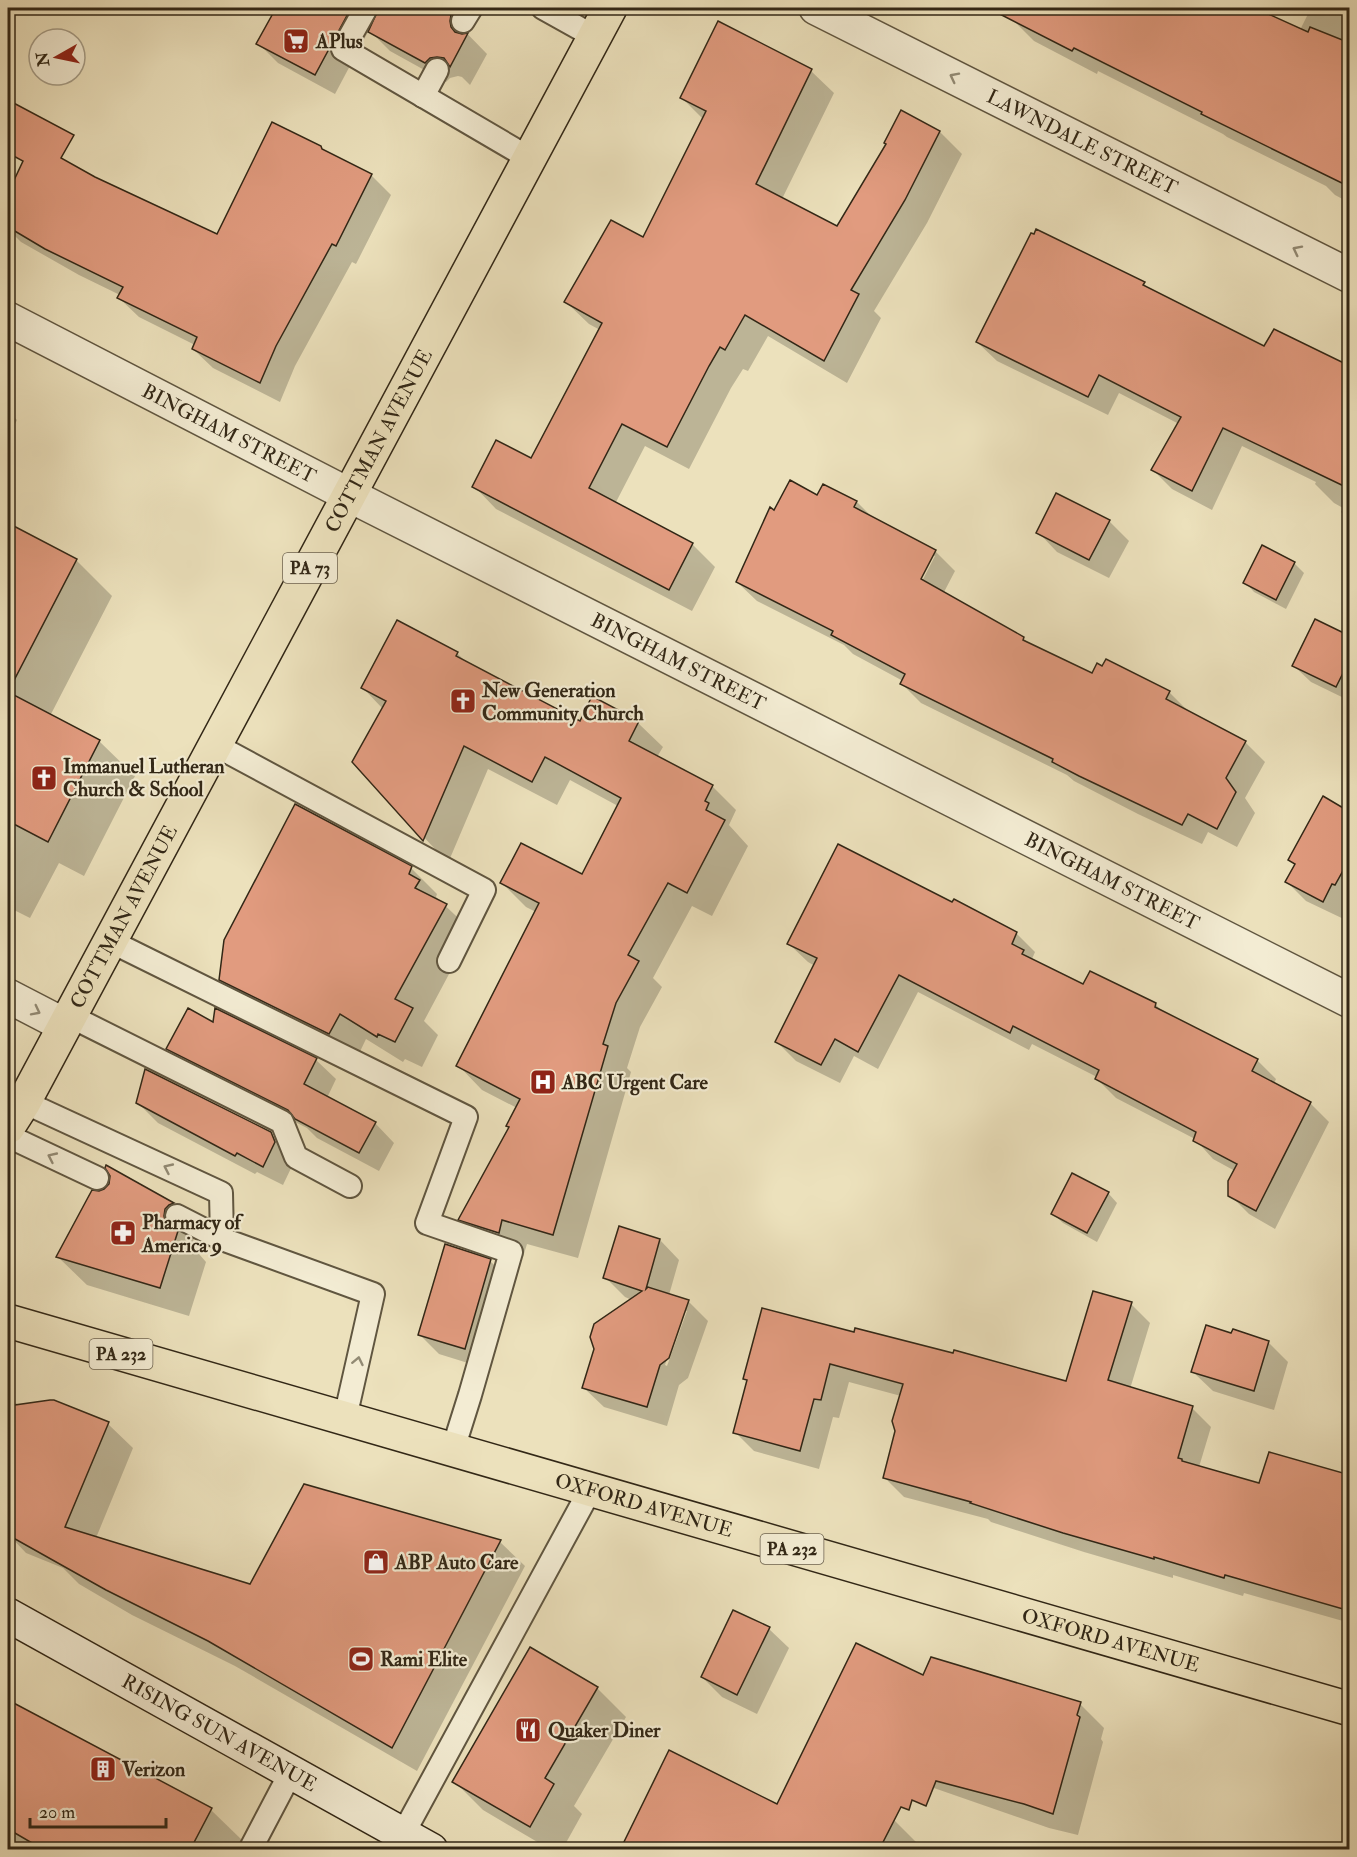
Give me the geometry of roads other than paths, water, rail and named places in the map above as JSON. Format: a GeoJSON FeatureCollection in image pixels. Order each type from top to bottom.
{"type":"FeatureCollection","features":[{"type":"Feature","properties":{"kind":"main road","name":"COTTMAN AVENUE"},"geometry":{"type":"LineString","coordinates":[[16,1114],[610,8]]}},
{"type":"Feature","properties":{"kind":"main road","name":"OXFORD AVENUE"},"geometry":{"type":"LineString","coordinates":[[8,1321],[1350,1709]]}},
{"type":"Feature","properties":{"kind":"street","name":"LAWNDALE STREET"},"geometry":{"type":"LineString","coordinates":[[816,8],[1350,276]]}},
{"type":"Feature","properties":{"kind":"street","name":"BINGHAM STREET"},"geometry":{"type":"LineString","coordinates":[[8,319],[349,495],[1350,1001]]}},
{"type":"Feature","properties":{"kind":"street"},"geometry":{"type":"LineString","coordinates":[[8,996],[67,1020]]}},
{"type":"Feature","properties":{"kind":"street","name":"RISING SUN AVENUE"},"geometry":{"type":"LineString","coordinates":[[8,1615],[417,1842]]}},
{"type":"Feature","properties":{"kind":"lane"},"geometry":{"type":"LineString","coordinates":[[366,8],[343,49],[529,158]]}},
{"type":"Feature","properties":{"kind":"lane"},"geometry":{"type":"LineString","coordinates":[[543,8],[595,37]]}},
{"type":"Feature","properties":{"kind":"lane"},"geometry":{"type":"LineString","coordinates":[[423,96],[437,70]]}},
{"type":"Feature","properties":{"kind":"lane"},"geometry":{"type":"LineString","coordinates":[[215,746],[484,890],[448,961]]}},
{"type":"Feature","properties":{"kind":"lane"},"geometry":{"type":"LineString","coordinates":[[110,941],[466,1117],[427,1223],[511,1252],[453,1449]]}},
{"type":"Feature","properties":{"kind":"lane"},"geometry":{"type":"LineString","coordinates":[[67,1020],[282,1122],[296,1157],[350,1186]]}},
{"type":"Feature","properties":{"kind":"lane"},"geometry":{"type":"LineString","coordinates":[[16,1114],[220,1193],[222,1239]]}},
{"type":"Feature","properties":{"kind":"lane"},"geometry":{"type":"LineString","coordinates":[[8,1136],[97,1178]]}},
{"type":"Feature","properties":{"kind":"lane"},"geometry":{"type":"LineString","coordinates":[[177,1216],[222,1239],[373,1294],[345,1418]]}},
{"type":"Feature","properties":{"kind":"lane"},"geometry":{"type":"LineString","coordinates":[[417,1842],[590,1490]]}},
{"type":"Feature","properties":{"kind":"lane"},"geometry":{"type":"LineString","coordinates":[[250,1850],[291,1772]]}},
{"type":"Feature","properties":{"kind":"place","name":"APlus"},"geometry":{"type":"Point","coordinates":[296,41]}},
{"type":"Feature","properties":{"kind":"place","name":"New Generation Community Church"},"geometry":{"type":"Point","coordinates":[463,701]}},
{"type":"Feature","properties":{"kind":"place","name":"Immanuel Lutheran Church & School"},"geometry":{"type":"Point","coordinates":[44,778]}},
{"type":"Feature","properties":{"kind":"place","name":"ABC Urgent Care"},"geometry":{"type":"Point","coordinates":[543,1082]}},
{"type":"Feature","properties":{"kind":"place","name":"Pharmacy of America 9"},"geometry":{"type":"Point","coordinates":[123,1233]}},
{"type":"Feature","properties":{"kind":"place","name":"ABP Auto Care"},"geometry":{"type":"Point","coordinates":[376,1562]}},
{"type":"Feature","properties":{"kind":"place","name":"Rami Elite"},"geometry":{"type":"Point","coordinates":[361,1659]}},
{"type":"Feature","properties":{"kind":"place","name":"Quaker Diner"},"geometry":{"type":"Point","coordinates":[528,1730]}},
{"type":"Feature","properties":{"kind":"place","name":"Verizon"},"geometry":{"type":"Point","coordinates":[103,1769]}}]}
